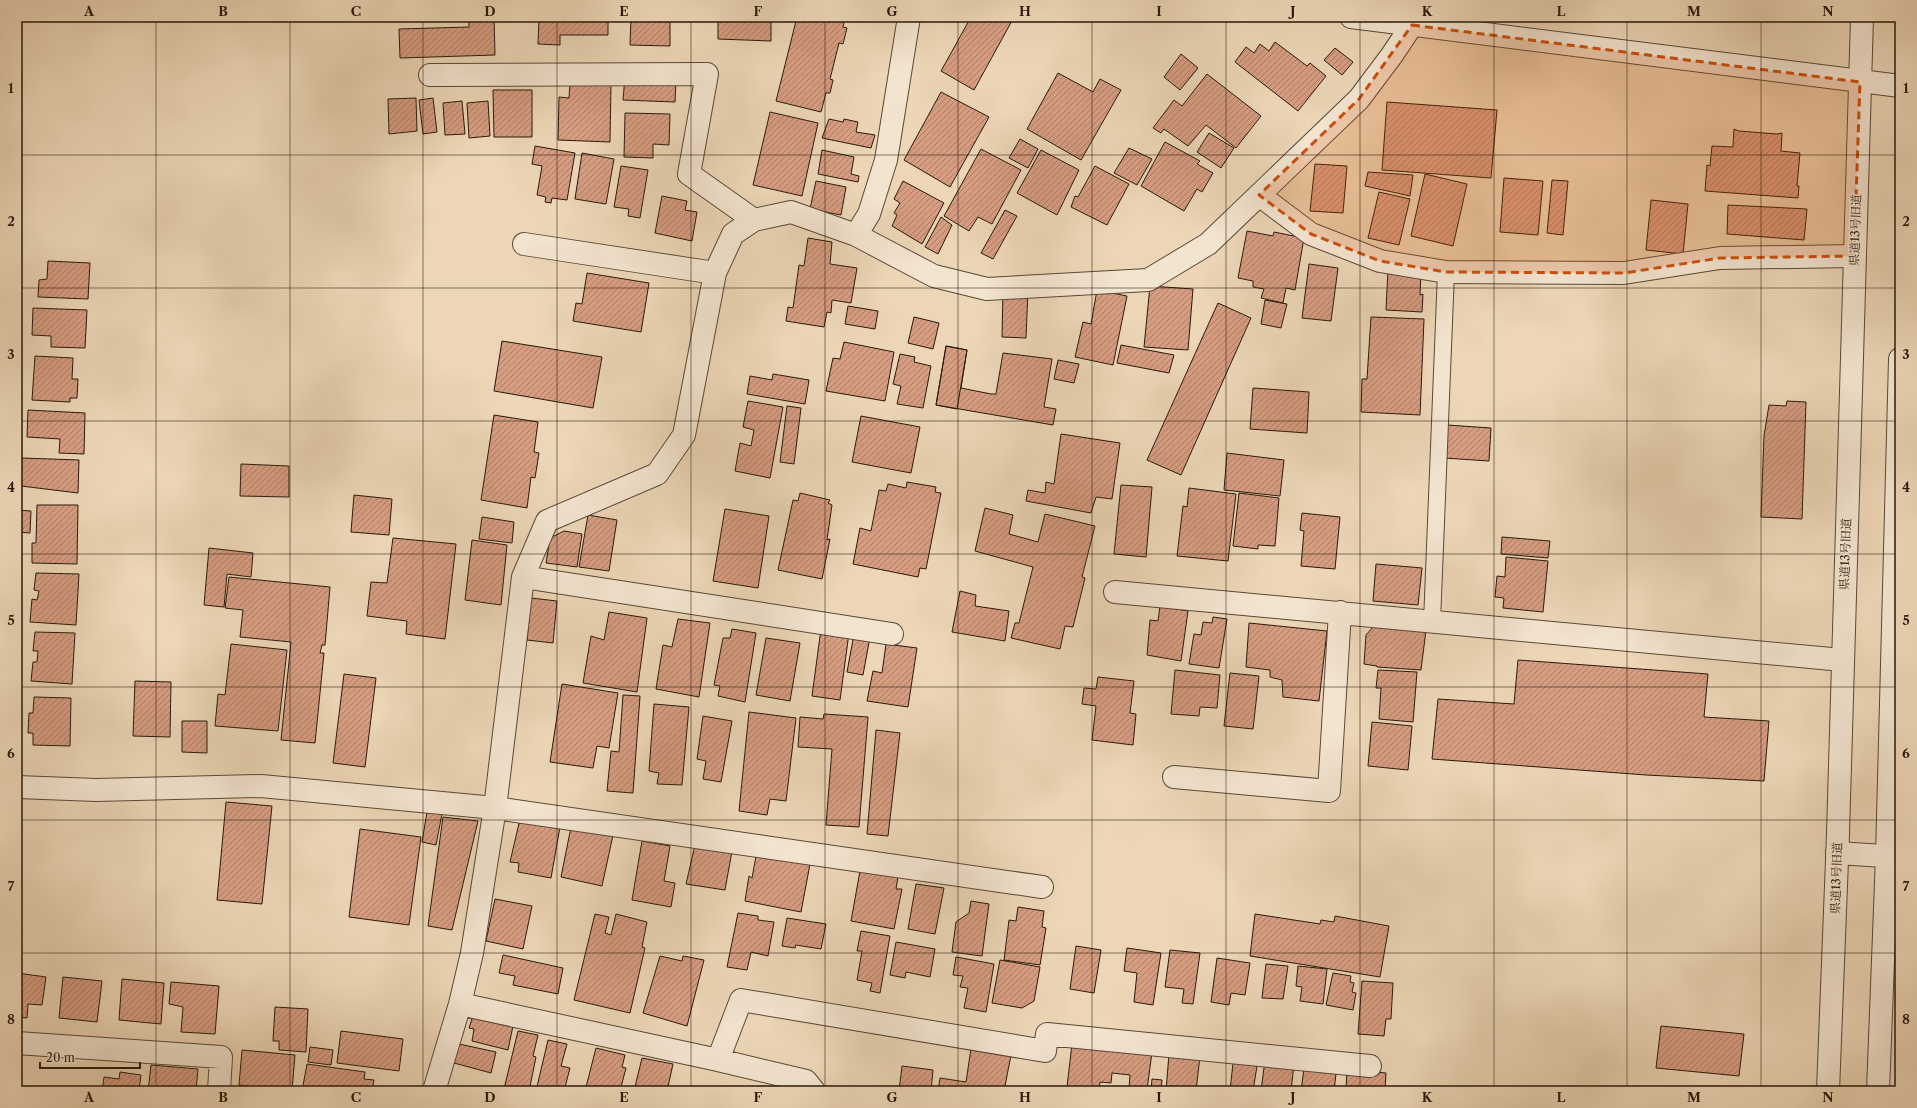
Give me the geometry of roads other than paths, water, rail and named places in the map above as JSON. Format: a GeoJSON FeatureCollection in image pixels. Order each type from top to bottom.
{"type":"FeatureCollection","features":[{"type":"Feature","properties":{"kind":"street"},"geometry":{"type":"LineString","coordinates":[[856,235],[869,214],[886,160],[909,17]]}},
{"type":"Feature","properties":{"kind":"street"},"geometry":{"type":"LineString","coordinates":[[1351,17],[1417,21],[1860,82],[1900,86]]}},
{"type":"Feature","properties":{"kind":"street","name":"県道13号旧道"},"geometry":{"type":"LineString","coordinates":[[1828,1091],[1838,853],[1842,660],[1862,17]]}},
{"type":"Feature","properties":{"kind":"street"},"geometry":{"type":"LineString","coordinates":[[434,1091],[460,1004],[472,953],[495,808],[523,577],[546,521],[657,474],[684,435],[715,273],[733,234],[754,220],[791,212],[856,235],[934,276],[987,289],[1148,280],[1208,244],[1259,195],[1359,98],[1417,21]]}},
{"type":"Feature","properties":{"kind":"street"},"geometry":{"type":"LineString","coordinates":[[430,75],[708,74],[689,174],[754,220]]}},
{"type":"Feature","properties":{"kind":"street"},"geometry":{"type":"LineString","coordinates":[[1259,195],[1311,234],[1380,260],[1446,272],[1624,273],[1720,258],[1854,256]]}},
{"type":"Feature","properties":{"kind":"street"},"geometry":{"type":"LineString","coordinates":[[524,244],[715,273]]}},
{"type":"Feature","properties":{"kind":"street"},"geometry":{"type":"LineString","coordinates":[[1878,1091],[1894,856],[1900,359]]}},
{"type":"Feature","properties":{"kind":"street"},"geometry":{"type":"LineString","coordinates":[[523,577],[892,634]]}},
{"type":"Feature","properties":{"kind":"street"},"geometry":{"type":"LineString","coordinates":[[1116,592],[1842,660]]}},
{"type":"Feature","properties":{"kind":"street"},"geometry":{"type":"LineString","coordinates":[[1174,777],[1329,791],[1340,612]]}},
{"type":"Feature","properties":{"kind":"street"},"geometry":{"type":"LineString","coordinates":[[17,787],[96,790],[261,786],[495,808],[1042,887]]}},
{"type":"Feature","properties":{"kind":"street"},"geometry":{"type":"LineString","coordinates":[[1838,853],[1894,856]]}},
{"type":"Feature","properties":{"kind":"street"},"geometry":{"type":"LineString","coordinates":[[718,1060],[741,1000],[1045,1051],[1047,1034],[1370,1066]]}},
{"type":"Feature","properties":{"kind":"street"},"geometry":{"type":"LineString","coordinates":[[460,1004],[718,1060],[806,1081],[814,1091]]}},
{"type":"Feature","properties":{"kind":"street"},"geometry":{"type":"LineString","coordinates":[[17,1043],[221,1057],[219,1091]]}},
{"type":"Feature","properties":{"kind":"lane"},"geometry":{"type":"LineString","coordinates":[[1432,622],[1446,272]]}}]}
